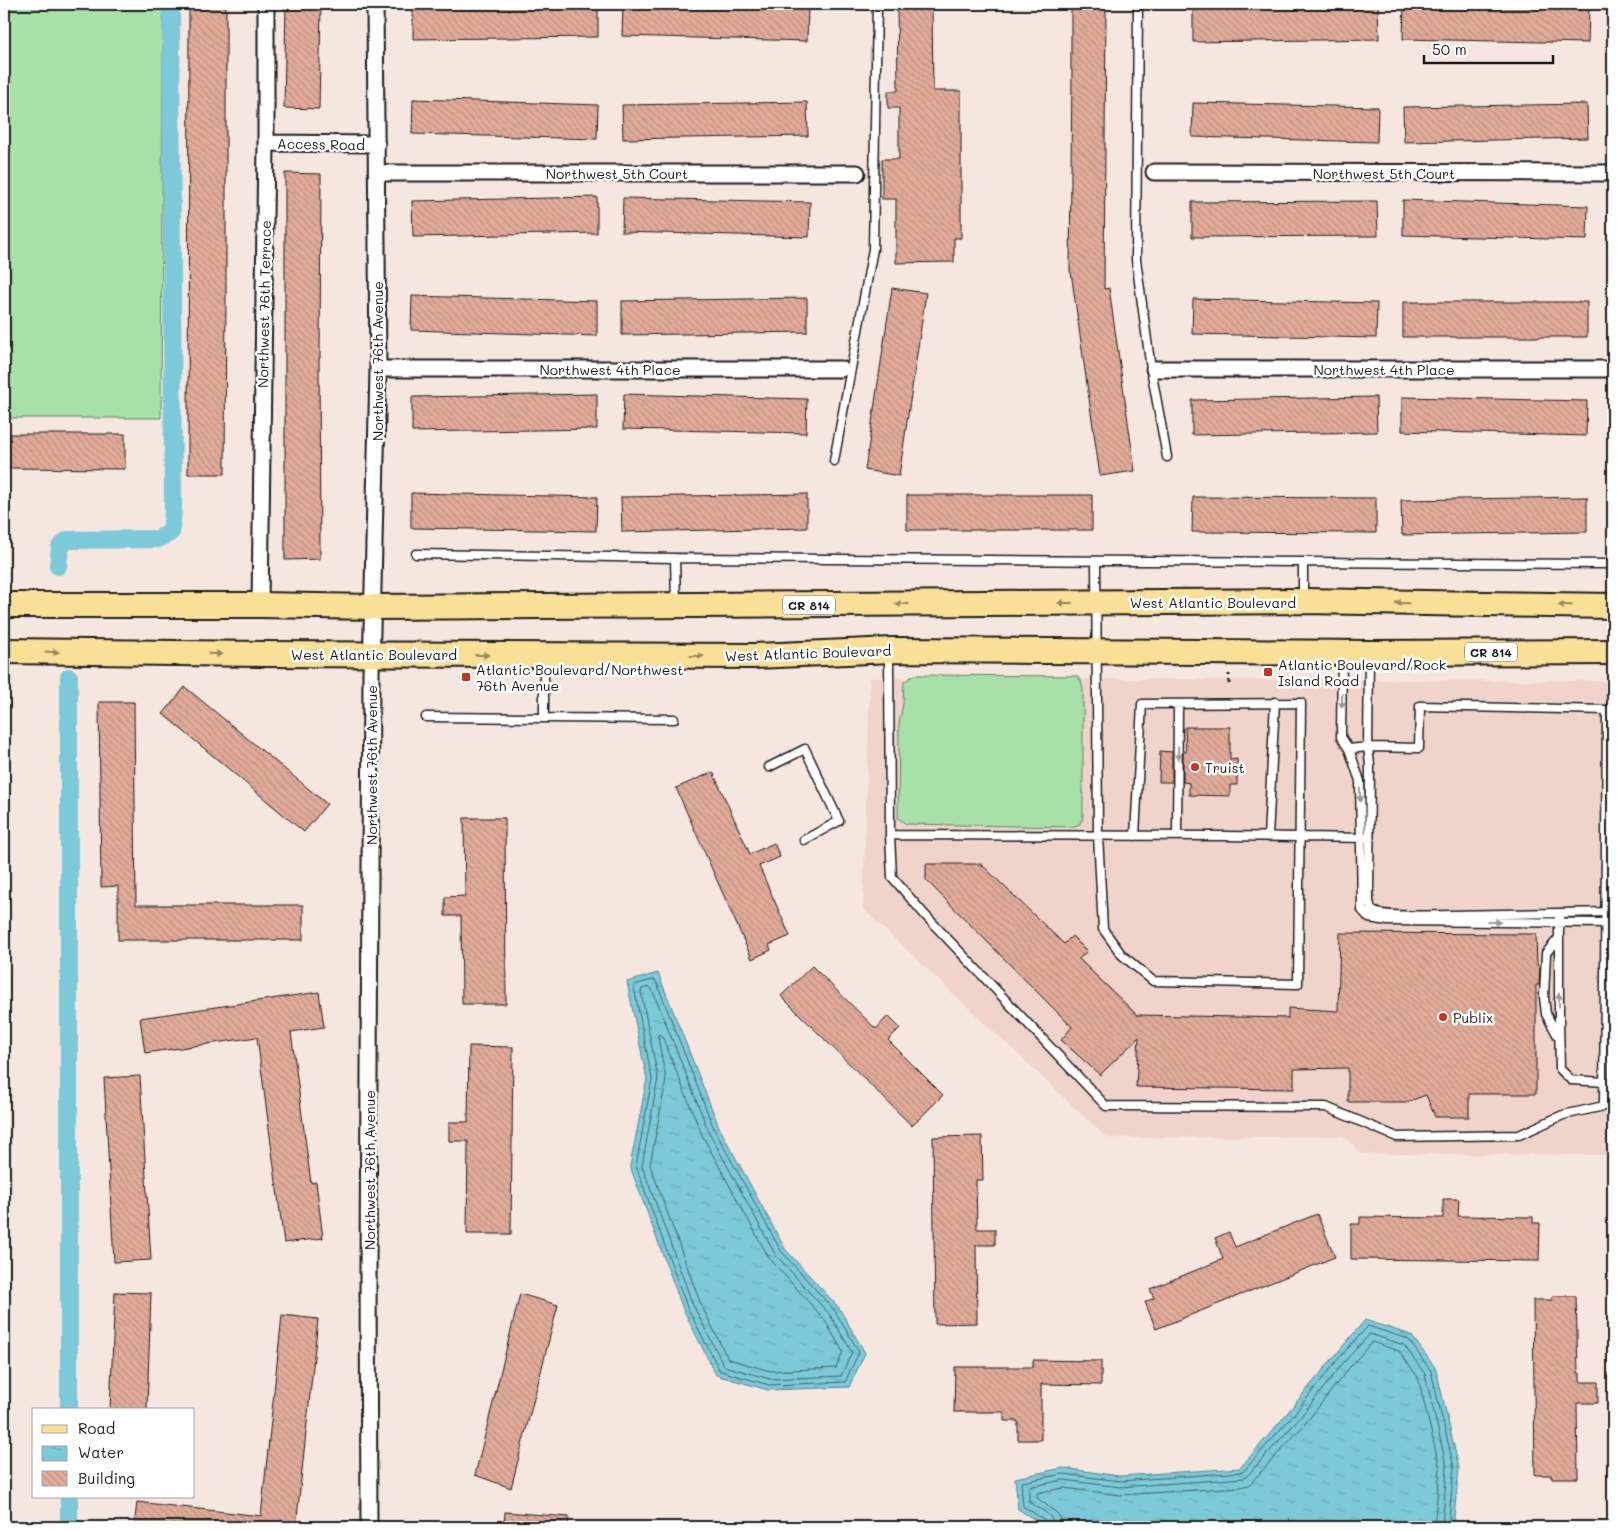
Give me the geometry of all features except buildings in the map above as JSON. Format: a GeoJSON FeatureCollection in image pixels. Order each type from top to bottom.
{"type":"FeatureCollection","features":[{"type":"Feature","properties":{"kind":"main road","name":"West Atlantic Boulevard"},"geometry":{"type":"LineString","coordinates":[[4,604],[260,604],[374,607],[1303,601],[1613,606]]}},
{"type":"Feature","properties":{"kind":"main road","name":"West Atlantic Boulevard"},"geometry":{"type":"LineString","coordinates":[[4,651],[754,656],[892,650],[1369,653],[1613,652]]}},
{"type":"Feature","properties":{"kind":"street","name":"Northwest 76th Terrace"},"geometry":{"type":"LineString","coordinates":[[260,604],[266,4]]}},
{"type":"Feature","properties":{"kind":"street","name":"Northwest 76th Avenue"},"geometry":{"type":"LineString","coordinates":[[369,1527],[368,1263],[371,654],[374,607],[378,369],[378,173],[375,4]]}},
{"type":"Feature","properties":{"kind":"street","name":"Access Road"},"geometry":{"type":"LineString","coordinates":[[266,143],[377,144]]}},
{"type":"Feature","properties":{"kind":"street","name":"Northwest 5th Court"},"geometry":{"type":"LineString","coordinates":[[1154,172],[1613,173]]}},
{"type":"Feature","properties":{"kind":"street","name":"Northwest 5th Court"},"geometry":{"type":"LineString","coordinates":[[378,173],[857,173]]}},
{"type":"Feature","properties":{"kind":"street","name":"Northwest 4th Place"},"geometry":{"type":"LineString","coordinates":[[378,369],[846,368]]}},
{"type":"Feature","properties":{"kind":"street","name":"Northwest 4th Place"},"geometry":{"type":"LineString","coordinates":[[1152,369],[1613,369]]}},
{"type":"Feature","properties":{"kind":"lane"},"geometry":{"type":"LineString","coordinates":[[834,461],[846,368],[873,249],[877,4]]}},
{"type":"Feature","properties":{"kind":"lane"},"geometry":{"type":"LineString","coordinates":[[1138,4],[1136,260],[1166,457]]}},
{"type":"Feature","properties":{"kind":"lane"},"geometry":{"type":"LineString","coordinates":[[857,173],[874,170]]}},
{"type":"Feature","properties":{"kind":"lane"},"geometry":{"type":"LineString","coordinates":[[1137,172],[1154,172]]}},
{"type":"Feature","properties":{"kind":"lane"},"geometry":{"type":"LineString","coordinates":[[416,554],[675,558],[1610,564]]}},
{"type":"Feature","properties":{"kind":"lane"},"geometry":{"type":"LineString","coordinates":[[675,558],[676,605]]}},
{"type":"Feature","properties":{"kind":"lane"},"geometry":{"type":"LineString","coordinates":[[1096,561],[1098,835],[1103,929],[1122,954],[1154,981],[1298,984],[1301,703],[1142,704],[1135,836]]}},
{"type":"Feature","properties":{"kind":"lane"},"geometry":{"type":"LineString","coordinates":[[1303,562],[1303,601]]}},
{"type":"Feature","properties":{"kind":"lane"},"geometry":{"type":"LineString","coordinates":[[888,651],[892,877],[924,915],[1106,1106],[1326,1107],[1396,1137],[1519,1135],[1563,1115],[1613,1105]]}},
{"type":"Feature","properties":{"kind":"lane"},"geometry":{"type":"LineString","coordinates":[[1342,652],[1341,738],[1349,749],[1360,781],[1362,910],[1369,918],[1388,921],[1613,923]]}},
{"type":"Feature","properties":{"kind":"lane"},"geometry":{"type":"LineString","coordinates":[[1369,653],[1370,908],[1382,914],[1421,915],[1613,912]]}},
{"type":"Feature","properties":{"kind":"lane"},"geometry":{"type":"LineString","coordinates":[[544,655],[544,718]]}},
{"type":"Feature","properties":{"kind":"lane"},"geometry":{"type":"LineString","coordinates":[[1268,837],[1275,702]]}},
{"type":"Feature","properties":{"kind":"lane"},"geometry":{"type":"LineString","coordinates":[[1177,835],[1178,705]]}},
{"type":"Feature","properties":{"kind":"lane"},"geometry":{"type":"LineString","coordinates":[[1349,749],[1368,747],[1419,748],[1420,706],[1607,710],[1604,1106]]}},
{"type":"Feature","properties":{"kind":"lane"},"geometry":{"type":"LineString","coordinates":[[426,717],[674,719]]}},
{"type":"Feature","properties":{"kind":"lane"},"geometry":{"type":"LineString","coordinates":[[769,767],[805,749],[839,821],[804,840]]}},
{"type":"Feature","properties":{"kind":"lane"},"geometry":{"type":"LineString","coordinates":[[890,835],[1177,835],[1369,838]]}},
{"type":"Feature","properties":{"kind":"lane"},"geometry":{"type":"LineString","coordinates":[[1559,917],[1560,1070],[1572,1080],[1605,1082]]}},
{"type":"Feature","properties":{"kind":"lane"},"geometry":{"type":"LineString","coordinates":[[1559,938],[1546,952],[1544,997],[1546,1014],[1559,1038]]}},
{"type":"Feature","properties":{"kind":"path"},"geometry":{"type":"LineString","coordinates":[[1228,684],[1229,674]]}},
{"type":"Feature","properties":{"kind":"shaded area"},"geometry":{"type":"Polygon","coordinates":[[[870,678],[1613,681],[1613,1155],[1362,1154],[1344,1136],[1107,1138],[863,909],[870,678]]]}},
{"type":"Feature","properties":{"kind":"green space"},"geometry":{"type":"Polygon","coordinates":[[[4,4],[163,4],[161,418],[4,418],[4,4]]]}},
{"type":"Feature","properties":{"kind":"green space"},"geometry":{"type":"Polygon","coordinates":[[[914,675],[1077,676],[1081,681],[1083,690],[1083,817],[1080,824],[1072,827],[906,824],[898,818],[899,723],[903,704],[904,682],[914,675]]]}},
{"type":"Feature","properties":{"kind":"water"},"geometry":{"type":"Polygon","coordinates":[[[658,973],[719,1127],[785,1249],[839,1308],[865,1353],[849,1387],[768,1390],[716,1375],[683,1309],[630,1166],[647,1079],[627,982],[658,973]]]}},
{"type":"Feature","properties":{"kind":"water"},"geometry":{"type":"Polygon","coordinates":[[[1365,1320],[1411,1335],[1436,1369],[1459,1468],[1453,1527],[1046,1527],[1018,1509],[1015,1478],[1063,1468],[1119,1476],[1240,1468],[1365,1320]]]}},
{"type":"Feature","properties":{"kind":"waterway"},"geometry":{"type":"LineString","coordinates":[[58,566],[60,547],[68,540],[158,539],[171,532],[173,511],[171,4]]}},
{"type":"Feature","properties":{"kind":"waterway"},"geometry":{"type":"LineString","coordinates":[[69,677],[69,1408]]}},
{"type":"Feature","properties":{"kind":"waterway"},"geometry":{"type":"LineString","coordinates":[[69,1498],[69,1527]]}},
{"type":"Feature","properties":{"kind":"place","name":"Atlantic Boulevard/Rock Island Road"},"geometry":{"type":"Point","coordinates":[1268,672]}},
{"type":"Feature","properties":{"kind":"place","name":"Atlantic Boulevard/Northwest 76th Avenue"},"geometry":{"type":"Point","coordinates":[466,677]}},
{"type":"Feature","properties":{"kind":"place","name":"Truist"},"geometry":{"type":"Point","coordinates":[1195,767]}},
{"type":"Feature","properties":{"kind":"place","name":"Publix"},"geometry":{"type":"Point","coordinates":[1443,1017]}}]}
